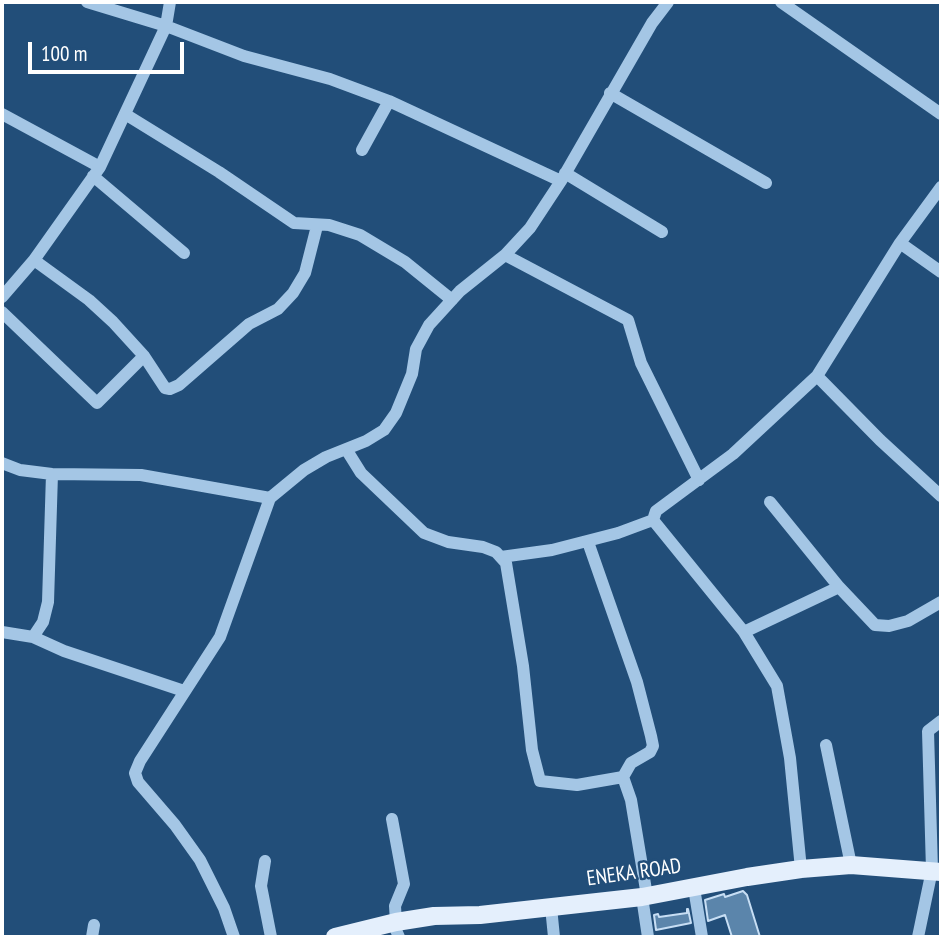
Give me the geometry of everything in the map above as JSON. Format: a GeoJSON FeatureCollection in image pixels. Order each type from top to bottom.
{"type":"FeatureCollection","features":[{"type":"Feature","properties":{"kind":"main road","name":"ENEKA ROAD"},"geometry":{"type":"LineString","coordinates":[[335,937],[396,927],[434,916],[480,915],[645,896],[801,869],[851,865],[937,871]]}},
{"type":"Feature","properties":{"kind":"street"},"geometry":{"type":"LineString","coordinates":[[87,2],[166,26],[244,56],[330,79],[389,101],[563,177],[662,232]]}},
{"type":"Feature","properties":{"kind":"street"},"geometry":{"type":"LineString","coordinates":[[2,297],[34,260],[97,172],[166,26],[170,2]]}},
{"type":"Feature","properties":{"kind":"street"},"geometry":{"type":"LineString","coordinates":[[234,937],[224,908],[200,860],[175,825],[138,782],[135,773],[220,637],[270,498],[304,470],[384,430],[396,413],[412,374],[416,349],[429,325],[452,300],[505,255],[530,228],[563,177],[652,23],[668,2]]}},
{"type":"Feature","properties":{"kind":"street"},"geometry":{"type":"LineString","coordinates":[[781,2],[941,114]]}},
{"type":"Feature","properties":{"kind":"street"},"geometry":{"type":"LineString","coordinates":[[610,93],[766,183]]}},
{"type":"Feature","properties":{"kind":"street"},"geometry":{"type":"LineString","coordinates":[[362,150],[389,101]]}},
{"type":"Feature","properties":{"kind":"street"},"geometry":{"type":"LineString","coordinates":[[2,114],[97,172],[184,253]]}},
{"type":"Feature","properties":{"kind":"street"},"geometry":{"type":"LineString","coordinates":[[125,114],[295,223],[329,225],[360,235],[405,262],[452,300]]}},
{"type":"Feature","properties":{"kind":"street"},"geometry":{"type":"LineString","coordinates":[[653,520],[656,511],[733,454],[817,376],[900,243],[941,187]]}},
{"type":"Feature","properties":{"kind":"street"},"geometry":{"type":"LineString","coordinates":[[34,260],[89,300],[113,322],[144,356],[166,388],[170,389],[180,385],[249,324],[278,309],[293,293],[304,273],[317,226]]}},
{"type":"Feature","properties":{"kind":"street"},"geometry":{"type":"LineString","coordinates":[[900,243],[941,272]]}},
{"type":"Feature","properties":{"kind":"street"},"geometry":{"type":"LineString","coordinates":[[505,255],[628,320],[642,363],[699,480]]}},
{"type":"Feature","properties":{"kind":"street"},"geometry":{"type":"LineString","coordinates":[[2,312],[97,402],[144,356]]}},
{"type":"Feature","properties":{"kind":"street"},"geometry":{"type":"LineString","coordinates":[[817,376],[880,440],[941,496]]}},
{"type":"Feature","properties":{"kind":"street"},"geometry":{"type":"LineString","coordinates":[[346,449],[361,473],[424,533],[447,542],[482,547],[501,557],[506,563],[523,666],[532,750],[540,781],[577,785],[623,777]]}},
{"type":"Feature","properties":{"kind":"street"},"geometry":{"type":"LineString","coordinates":[[2,463],[20,470],[52,474],[141,475],[270,498]]}},
{"type":"Feature","properties":{"kind":"street"},"geometry":{"type":"LineString","coordinates":[[33,637],[43,622],[48,602],[52,474]]}},
{"type":"Feature","properties":{"kind":"street"},"geometry":{"type":"LineString","coordinates":[[770,502],[839,587],[875,625],[889,626],[908,621],[941,602]]}},
{"type":"Feature","properties":{"kind":"street"},"geometry":{"type":"LineString","coordinates":[[501,557],[588,542],[653,520]]}},
{"type":"Feature","properties":{"kind":"street"},"geometry":{"type":"LineString","coordinates":[[653,520],[744,632],[777,686],[790,758],[801,869]]}},
{"type":"Feature","properties":{"kind":"street"},"geometry":{"type":"LineString","coordinates":[[588,542],[637,682],[653,746],[650,752],[631,763],[623,777],[631,800],[648,937]]}},
{"type":"Feature","properties":{"kind":"street"},"geometry":{"type":"LineString","coordinates":[[744,632],[839,587]]}},
{"type":"Feature","properties":{"kind":"street"},"geometry":{"type":"LineString","coordinates":[[2,632],[33,637],[64,651],[184,691]]}},
{"type":"Feature","properties":{"kind":"street"},"geometry":{"type":"LineString","coordinates":[[918,937],[937,871],[928,731],[941,721]]}},
{"type":"Feature","properties":{"kind":"street"},"geometry":{"type":"LineString","coordinates":[[826,745],[851,865]]}},
{"type":"Feature","properties":{"kind":"street"},"geometry":{"type":"LineString","coordinates":[[392,819],[404,884],[395,906],[396,927]]}},
{"type":"Feature","properties":{"kind":"street"},"geometry":{"type":"LineString","coordinates":[[265,861],[261,886],[271,937]]}},
{"type":"Feature","properties":{"kind":"street"},"geometry":{"type":"LineString","coordinates":[[694,888],[702,937]]}},
{"type":"Feature","properties":{"kind":"street"},"geometry":{"type":"LineString","coordinates":[[551,908],[554,937]]}},
{"type":"Feature","properties":{"kind":"building"},"geometry":{"type":"Polygon","coordinates":[[[743,891],[747,895],[760,937],[732,937],[725,915],[708,921],[705,900],[743,891]]]}},
{"type":"Feature","properties":{"kind":"building"},"geometry":{"type":"Polygon","coordinates":[[[687,909],[691,923],[656,930],[654,915],[658,914],[659,917],[687,913],[687,909]]]}}]}
